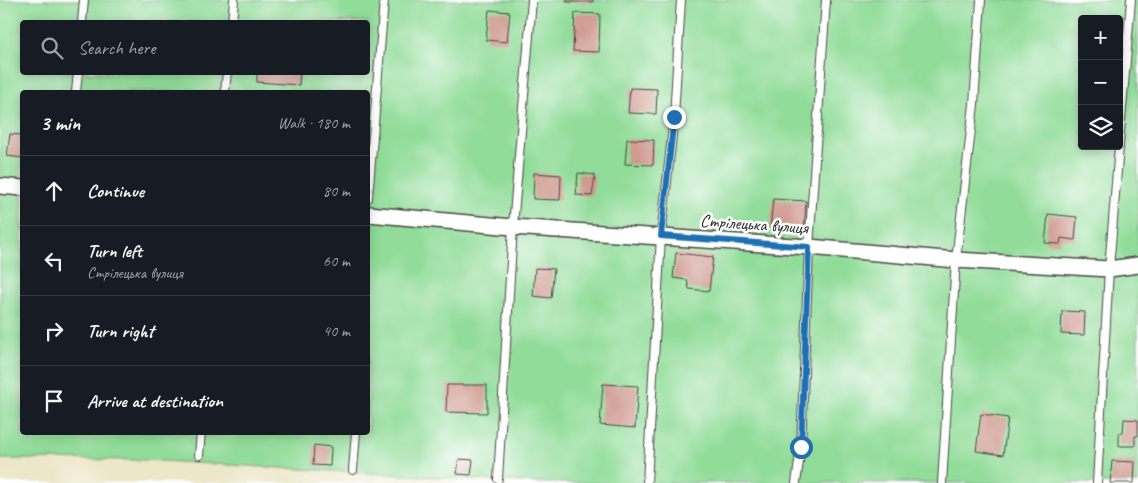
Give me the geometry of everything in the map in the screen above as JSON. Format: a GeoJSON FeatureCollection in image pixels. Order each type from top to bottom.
{"type":"FeatureCollection","features":[{"type":"Feature","properties":{"kind":"street"},"geometry":{"type":"LineString","coordinates":[[0,186],[20,188]]}},
{"type":"Feature","properties":{"kind":"street","name":"Стрілецька вулиця"},"geometry":{"type":"LineString","coordinates":[[370,214],[956,260],[1109,269],[1138,265]]}},
{"type":"Feature","properties":{"kind":"lane"},"geometry":{"type":"LineString","coordinates":[[82,20],[84,0]]}},
{"type":"Feature","properties":{"kind":"lane"},"geometry":{"type":"LineString","coordinates":[[232,20],[234,0]]}},
{"type":"Feature","properties":{"kind":"lane"},"geometry":{"type":"LineString","coordinates":[[370,173],[384,0]]}},
{"type":"Feature","properties":{"kind":"lane"},"geometry":{"type":"LineString","coordinates":[[498,479],[513,226],[532,0]]}},
{"type":"Feature","properties":{"kind":"lane"},"geometry":{"type":"LineString","coordinates":[[647,483],[661,236],[674,117],[681,0]]}},
{"type":"Feature","properties":{"kind":"lane"},"geometry":{"type":"LineString","coordinates":[[796,483],[801,447],[809,247],[826,0]]}},
{"type":"Feature","properties":{"kind":"lane"},"geometry":{"type":"LineString","coordinates":[[942,483],[956,260],[974,104],[981,0]]}},
{"type":"Feature","properties":{"kind":"lane"},"geometry":{"type":"LineString","coordinates":[[1122,105],[1131,0]]}},
{"type":"Feature","properties":{"kind":"lane"},"geometry":{"type":"LineString","coordinates":[[76,90],[78,75]]}},
{"type":"Feature","properties":{"kind":"lane"},"geometry":{"type":"LineString","coordinates":[[225,90],[227,75]]}},
{"type":"Feature","properties":{"kind":"lane"},"geometry":{"type":"LineString","coordinates":[[1097,483],[1109,269],[1119,150]]}},
{"type":"Feature","properties":{"kind":"lane"},"geometry":{"type":"LineString","coordinates":[[199,455],[201,435]]}},
{"type":"Feature","properties":{"kind":"lane"},"geometry":{"type":"LineString","coordinates":[[353,470],[356,435]]}},
{"type":"Feature","properties":{"kind":"green space"},"geometry":{"type":"Polygon","coordinates":[[[0,0],[1138,0],[1138,483],[539,483],[144,460],[0,459],[0,0]]]}},
{"type":"Feature","properties":{"kind":"building"},"geometry":{"type":"Polygon","coordinates":[[[566,0],[593,0],[593,2],[566,2],[566,0]]]}},
{"type":"Feature","properties":{"kind":"building"},"geometry":{"type":"Polygon","coordinates":[[[489,10],[510,12],[507,42],[486,40],[489,10]]]}},
{"type":"Feature","properties":{"kind":"building"},"geometry":{"type":"Polygon","coordinates":[[[575,13],[600,14],[599,52],[573,51],[575,13]]]}},
{"type":"Feature","properties":{"kind":"building"},"geometry":{"type":"Polygon","coordinates":[[[257,75],[300,75],[299,85],[257,82],[257,75]]]}},
{"type":"Feature","properties":{"kind":"building"},"geometry":{"type":"Polygon","coordinates":[[[630,88],[657,89],[656,114],[628,113],[630,88]]]}},
{"type":"Feature","properties":{"kind":"building"},"geometry":{"type":"Polygon","coordinates":[[[10,134],[20,135],[20,158],[7,156],[10,134]]]}},
{"type":"Feature","properties":{"kind":"building"},"geometry":{"type":"Polygon","coordinates":[[[627,139],[654,140],[653,165],[625,164],[627,139]]]}},
{"type":"Feature","properties":{"kind":"building"},"geometry":{"type":"Polygon","coordinates":[[[534,173],[561,175],[560,200],[533,199],[534,173]]]}},
{"type":"Feature","properties":{"kind":"building"},"geometry":{"type":"Polygon","coordinates":[[[578,173],[595,175],[592,196],[576,195],[578,173]]]}},
{"type":"Feature","properties":{"kind":"building"},"geometry":{"type":"Polygon","coordinates":[[[773,199],[806,201],[804,232],[770,230],[773,199]]]}},
{"type":"Feature","properties":{"kind":"building"},"geometry":{"type":"Polygon","coordinates":[[[1048,214],[1077,217],[1075,240],[1061,238],[1060,244],[1045,243],[1048,214]]]}},
{"type":"Feature","properties":{"kind":"building"},"geometry":{"type":"Polygon","coordinates":[[[676,253],[713,257],[709,291],[689,289],[687,280],[673,278],[676,253]]]}},
{"type":"Feature","properties":{"kind":"building"},"geometry":{"type":"Polygon","coordinates":[[[535,268],[554,269],[551,298],[533,296],[535,268]]]}},
{"type":"Feature","properties":{"kind":"building"},"geometry":{"type":"Polygon","coordinates":[[[1062,311],[1085,312],[1084,335],[1061,334],[1062,311]]]}},
{"type":"Feature","properties":{"kind":"building"},"geometry":{"type":"Polygon","coordinates":[[[603,384],[638,386],[635,428],[600,425],[603,384]]]}},
{"type":"Feature","properties":{"kind":"building"},"geometry":{"type":"Polygon","coordinates":[[[447,385],[487,385],[487,413],[446,412],[447,385]]]}},
{"type":"Feature","properties":{"kind":"building"},"geometry":{"type":"Polygon","coordinates":[[[981,414],[1008,418],[1003,455],[976,451],[981,414]]]}},
{"type":"Feature","properties":{"kind":"building"},"geometry":{"type":"Polygon","coordinates":[[[1124,419],[1138,420],[1138,436],[1135,436],[1135,446],[1119,446],[1119,433],[1123,433],[1124,419]]]}},
{"type":"Feature","properties":{"kind":"building"},"geometry":{"type":"Polygon","coordinates":[[[314,445],[331,447],[330,466],[313,465],[314,445]]]}},
{"type":"Feature","properties":{"kind":"building"},"geometry":{"type":"Polygon","coordinates":[[[459,459],[473,460],[471,475],[457,474],[459,459]]]}},
{"type":"Feature","properties":{"kind":"building"},"geometry":{"type":"Polygon","coordinates":[[[1112,461],[1135,462],[1134,483],[1110,483],[1112,461]]]}},
{"type":"Feature","properties":{"kind":"route"},"geometry":{"type":"LineString","coordinates":[[674,117],[661,236],[809,247],[801,447]]}}]}
